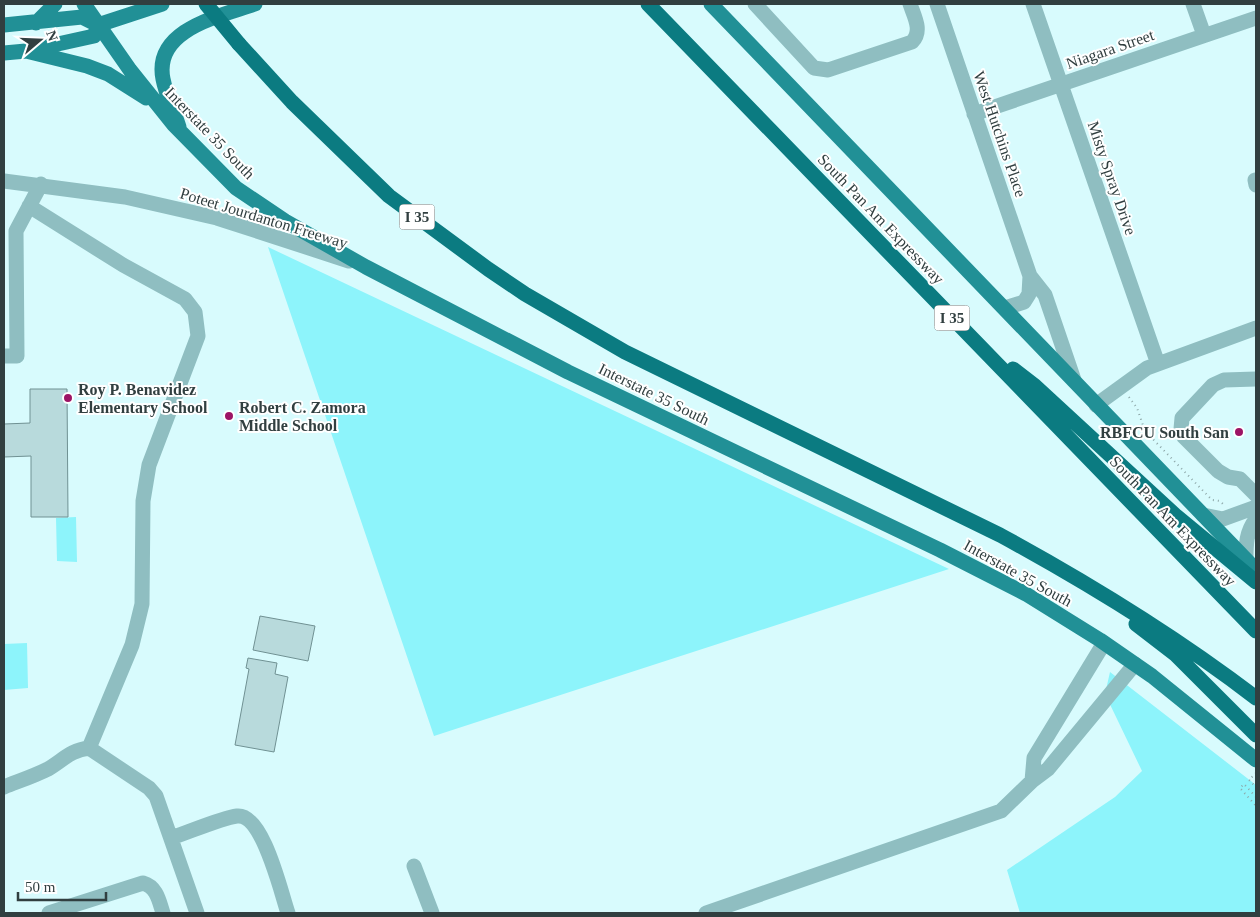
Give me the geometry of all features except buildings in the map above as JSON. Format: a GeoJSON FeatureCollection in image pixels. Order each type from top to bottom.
{"type":"FeatureCollection","features":[{"type":"Feature","properties":{"kind":"highway","name":"I 35"},"geometry":{"type":"LineString","coordinates":[[206,4],[239,44],[292,102],[389,196],[525,294],[625,352],[1000,535],[1077,578],[1178,641],[1256,698]]}},
{"type":"Feature","properties":{"kind":"highway","name":"South Pan Am Expressway"},"geometry":{"type":"LineString","coordinates":[[648,4],[1256,631]]}},
{"type":"Feature","properties":{"kind":"highway"},"geometry":{"type":"LineString","coordinates":[[969,335],[1035,386],[1167,508],[1256,582]]}},
{"type":"Feature","properties":{"kind":"highway"},"geometry":{"type":"LineString","coordinates":[[1077,578],[1175,654],[1256,735]]}},
{"type":"Feature","properties":{"kind":"main road"},"geometry":{"type":"LineString","coordinates":[[36,23],[55,4]]}},
{"type":"Feature","properties":{"kind":"main road","name":"Interstate 35 South"},"geometry":{"type":"LineString","coordinates":[[84,4],[157,105],[182,134],[236,188],[284,221],[366,267],[568,372],[956,558],[1026,594],[1135,664],[1199,712],[1256,760]]}},
{"type":"Feature","properties":{"kind":"main road"},"geometry":{"type":"LineString","coordinates":[[4,25],[82,17],[98,25],[162,4]]}},
{"type":"Feature","properties":{"kind":"main road"},"geometry":{"type":"LineString","coordinates":[[182,134],[163,77],[164,60],[171,45],[180,34],[192,27],[255,4]]}},
{"type":"Feature","properties":{"kind":"main road"},"geometry":{"type":"LineString","coordinates":[[711,4],[1251,565]]}},
{"type":"Feature","properties":{"kind":"main road"},"geometry":{"type":"LineString","coordinates":[[4,53],[26,51],[94,36],[98,25]]}},
{"type":"Feature","properties":{"kind":"main road"},"geometry":{"type":"LineString","coordinates":[[26,51],[61,58],[108,74],[157,105]]}},
{"type":"Feature","properties":{"kind":"street"},"geometry":{"type":"LineString","coordinates":[[755,4],[814,68],[821,70],[828,70],[912,42],[917,34],[918,27],[910,4]]}},
{"type":"Feature","properties":{"kind":"street","name":"West Hutchins Place"},"geometry":{"type":"LineString","coordinates":[[936,4],[1030,276],[1045,295],[1074,380]]}},
{"type":"Feature","properties":{"kind":"street","name":"Misty Spray Drive"},"geometry":{"type":"LineString","coordinates":[[1033,4],[1158,364]]}},
{"type":"Feature","properties":{"kind":"street"},"geometry":{"type":"LineString","coordinates":[[1193,4],[1204,35]]}},
{"type":"Feature","properties":{"kind":"street","name":"Niagara Street"},"geometry":{"type":"LineString","coordinates":[[974,114],[1256,18]]}},
{"type":"Feature","properties":{"kind":"street","name":"Poteet Jourdanton Freeway"},"geometry":{"type":"LineString","coordinates":[[4,181],[41,184],[125,197],[217,218],[366,267]]}},
{"type":"Feature","properties":{"kind":"street"},"geometry":{"type":"LineString","coordinates":[[4,356],[17,356],[16,231],[41,184]]}},
{"type":"Feature","properties":{"kind":"street"},"geometry":{"type":"LineString","coordinates":[[29,206],[123,265],[185,298],[195,312],[198,325],[198,336],[149,465],[143,501],[142,604],[132,645],[89,748]]}},
{"type":"Feature","properties":{"kind":"street"},"geometry":{"type":"LineString","coordinates":[[1005,308],[1024,302],[1029,294],[1030,276]]}},
{"type":"Feature","properties":{"kind":"street"},"geometry":{"type":"LineString","coordinates":[[1096,404],[1134,375],[1158,364],[1256,328]]}},
{"type":"Feature","properties":{"kind":"street"},"geometry":{"type":"LineString","coordinates":[[1253,485],[1240,479],[1228,477],[1218,471],[1191,444],[1181,430],[1182,418],[1213,384],[1224,380],[1256,379]]}},
{"type":"Feature","properties":{"kind":"street"},"geometry":{"type":"LineString","coordinates":[[1203,515],[1222,519],[1256,506]]}},
{"type":"Feature","properties":{"kind":"street"},"geometry":{"type":"LineString","coordinates":[[1251,565],[1246,542],[1250,527],[1256,519]]}},
{"type":"Feature","properties":{"kind":"street"},"geometry":{"type":"LineString","coordinates":[[1032,781],[1034,758],[1104,643]]}},
{"type":"Feature","properties":{"kind":"street"},"geometry":{"type":"LineString","coordinates":[[706,913],[1001,811],[1032,781],[1048,770],[1135,664]]}},
{"type":"Feature","properties":{"kind":"street"},"geometry":{"type":"LineString","coordinates":[[4,786],[49,768],[68,754],[79,749],[89,748],[149,788],[156,796],[197,913]]}},
{"type":"Feature","properties":{"kind":"street"},"geometry":{"type":"LineString","coordinates":[[171,838],[237,816],[249,820],[262,836],[288,913]]}},
{"type":"Feature","properties":{"kind":"street"},"geometry":{"type":"LineString","coordinates":[[414,866],[432,913]]}},
{"type":"Feature","properties":{"kind":"street"},"geometry":{"type":"LineString","coordinates":[[49,913],[143,882],[150,884],[155,890],[163,913]]}},
{"type":"Feature","properties":{"kind":"path"},"geometry":{"type":"LineString","coordinates":[[1125,391],[1137,408],[1145,431],[1212,500],[1220,501],[1225,506]]}},
{"type":"Feature","properties":{"kind":"path"},"geometry":{"type":"LineString","coordinates":[[1256,773],[1249,780],[1256,787]]}},
{"type":"Feature","properties":{"kind":"path"},"geometry":{"type":"LineString","coordinates":[[1256,797],[1244,784],[1240,788],[1256,806]]}},
{"type":"Feature","properties":{"kind":"shaded area"},"geometry":{"type":"Polygon","coordinates":[[[268,247],[949,569],[434,736],[268,247]]]}},
{"type":"Feature","properties":{"kind":"shaded area"},"geometry":{"type":"Polygon","coordinates":[[[76,517],[77,562],[57,561],[56,518],[76,517]]]}},
{"type":"Feature","properties":{"kind":"shaded area"},"geometry":{"type":"Polygon","coordinates":[[[27,643],[28,688],[4,690],[4,644],[27,643]]]}},
{"type":"Feature","properties":{"kind":"shaded area"},"geometry":{"type":"Polygon","coordinates":[[[1110,672],[1256,785],[1256,913],[1020,913],[1007,870],[1115,797],[1142,771],[1105,694],[1110,672]]]}},
{"type":"Feature","properties":{"kind":"place","name":"Roy P. Benavidez Elementary School"},"geometry":{"type":"Point","coordinates":[68,398]}},
{"type":"Feature","properties":{"kind":"place","name":"Robert C. Zamora Middle School"},"geometry":{"type":"Point","coordinates":[229,416]}},
{"type":"Feature","properties":{"kind":"place","name":"RBFCU South San"},"geometry":{"type":"Point","coordinates":[1239,432]}}]}
